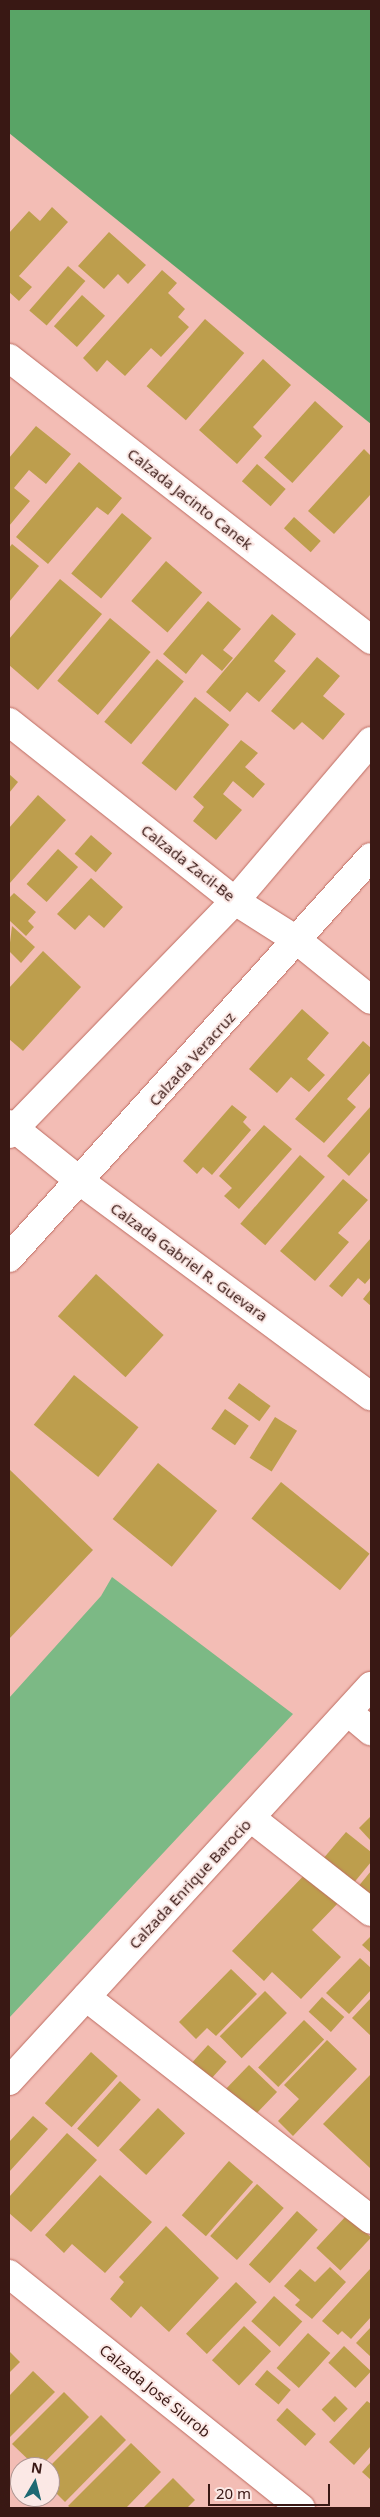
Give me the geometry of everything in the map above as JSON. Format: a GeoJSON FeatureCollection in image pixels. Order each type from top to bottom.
{"type":"FeatureCollection","features":[{"type":"Feature","properties":{"kind":"street","name":"Calzada Jacinto Canek"},"geometry":{"type":"LineString","coordinates":[[9,358],[371,640]]}},
{"type":"Feature","properties":{"kind":"street","name":"Calzada Zacil-Be"},"geometry":{"type":"LineString","coordinates":[[9,722],[236,901],[298,941],[371,1000]]}},
{"type":"Feature","properties":{"kind":"street"},"geometry":{"type":"LineString","coordinates":[[10,1129],[236,901],[371,741]]}},
{"type":"Feature","properties":{"kind":"street","name":"Calzada Veracruz"},"geometry":{"type":"LineString","coordinates":[[9,1258],[298,941],[371,857]]}},
{"type":"Feature","properties":{"kind":"street","name":"Calzada Gabriel R. Guevara"},"geometry":{"type":"LineString","coordinates":[[10,1129],[371,1396]]}},
{"type":"Feature","properties":{"kind":"street","name":"Calzada Enrique Barocio"},"geometry":{"type":"LineString","coordinates":[[9,2081],[371,1686]]}},
{"type":"Feature","properties":{"kind":"street"},"geometry":{"type":"LineString","coordinates":[[348,1712],[371,1730]]}},
{"type":"Feature","properties":{"kind":"street"},"geometry":{"type":"LineString","coordinates":[[251,1818],[371,1912]]}},
{"type":"Feature","properties":{"kind":"street"},"geometry":{"type":"LineString","coordinates":[[86,1997],[371,2220]]}},
{"type":"Feature","properties":{"kind":"street","name":"Calzada José Siurob"},"geometry":{"type":"LineString","coordinates":[[9,2274],[300,2508]]}},
{"type":"Feature","properties":{"kind":"green space"},"geometry":{"type":"Polygon","coordinates":[[[9,9],[371,9],[371,424],[9,133],[9,9]]]}},
{"type":"Feature","properties":{"kind":"green space"},"geometry":{"type":"Polygon","coordinates":[[[112,1577],[293,1714],[9,2018],[9,1698],[101,1596],[112,1577]]]}},
{"type":"Feature","properties":{"kind":"building"},"geometry":{"type":"Polygon","coordinates":[[[52,207],[68,222],[19,276],[32,287],[19,301],[9,292],[9,233],[29,211],[40,221],[52,207]]]}},
{"type":"Feature","properties":{"kind":"building"},"geometry":{"type":"Polygon","coordinates":[[[109,232],[146,265],[128,284],[118,274],[104,289],[78,266],[109,232]]]}},
{"type":"Feature","properties":{"kind":"building"},"geometry":{"type":"Polygon","coordinates":[[[68,266],[85,281],[47,326],[29,311],[68,266]]]}},
{"type":"Feature","properties":{"kind":"building"},"geometry":{"type":"Polygon","coordinates":[[[162,270],[177,283],[168,293],[185,309],[178,317],[189,327],[161,357],[151,348],[125,376],[107,360],[97,372],[83,358],[162,270]]]}},
{"type":"Feature","properties":{"kind":"building"},"geometry":{"type":"Polygon","coordinates":[[[82,295],[105,316],[77,347],[54,326],[82,295]]]}},
{"type":"Feature","properties":{"kind":"building"},"geometry":{"type":"Polygon","coordinates":[[[205,319],[244,353],[186,420],[147,386],[205,319]]]}},
{"type":"Feature","properties":{"kind":"building"},"geometry":{"type":"Polygon","coordinates":[[[263,359],[291,385],[253,427],[262,436],[237,464],[199,430],[263,359]]]}},
{"type":"Feature","properties":{"kind":"building"},"geometry":{"type":"Polygon","coordinates":[[[315,401],[343,426],[292,483],[264,457],[315,401]]]}},
{"type":"Feature","properties":{"kind":"building"},"geometry":{"type":"Polygon","coordinates":[[[36,426],[71,454],[46,484],[29,470],[14,488],[30,501],[9,526],[9,458],[36,426]]]}},
{"type":"Feature","properties":{"kind":"building"},"geometry":{"type":"Polygon","coordinates":[[[364,449],[371,456],[371,494],[334,534],[308,511],[364,449]]]}},
{"type":"Feature","properties":{"kind":"building"},"geometry":{"type":"Polygon","coordinates":[[[79,462],[122,498],[108,515],[97,507],[48,564],[16,537],[79,462]]]}},
{"type":"Feature","properties":{"kind":"building"},"geometry":{"type":"Polygon","coordinates":[[[257,464],[286,489],[271,506],[242,481],[257,464]]]}},
{"type":"Feature","properties":{"kind":"building"},"geometry":{"type":"Polygon","coordinates":[[[122,513],[152,538],[101,599],[71,574],[122,513]]]}},
{"type":"Feature","properties":{"kind":"building"},"geometry":{"type":"Polygon","coordinates":[[[294,517],[321,541],[311,552],[284,528],[294,517]]]}},
{"type":"Feature","properties":{"kind":"building"},"geometry":{"type":"Polygon","coordinates":[[[12,544],[39,566],[9,602],[9,548],[12,544]]]}},
{"type":"Feature","properties":{"kind":"building"},"geometry":{"type":"Polygon","coordinates":[[[166,561],[202,592],[167,632],[131,601],[166,561]]]}},
{"type":"Feature","properties":{"kind":"building"},"geometry":{"type":"Polygon","coordinates":[[[60,579],[102,614],[38,690],[9,665],[9,639],[60,579]]]}},
{"type":"Feature","properties":{"kind":"building"},"geometry":{"type":"Polygon","coordinates":[[[208,601],[241,629],[223,650],[233,658],[222,671],[202,654],[186,674],[163,654],[208,601]]]}},
{"type":"Feature","properties":{"kind":"building"},"geometry":{"type":"Polygon","coordinates":[[[272,614],[296,634],[274,661],[286,671],[259,702],[247,692],[230,712],[206,692],[272,614]]]}},
{"type":"Feature","properties":{"kind":"building"},"geometry":{"type":"Polygon","coordinates":[[[110,618],[151,652],[98,715],[57,681],[110,618]]]}},
{"type":"Feature","properties":{"kind":"building"},"geometry":{"type":"Polygon","coordinates":[[[317,657],[340,676],[323,696],[345,714],[323,740],[302,722],[294,730],[271,711],[317,657]]]}},
{"type":"Feature","properties":{"kind":"building"},"geometry":{"type":"Polygon","coordinates":[[[157,659],[184,681],[131,744],[104,722],[157,659]]]}},
{"type":"Feature","properties":{"kind":"building"},"geometry":{"type":"Polygon","coordinates":[[[195,697],[229,725],[176,791],[142,763],[195,697]]]}},
{"type":"Feature","properties":{"kind":"building"},"geometry":{"type":"Polygon","coordinates":[[[241,740],[258,753],[245,767],[265,784],[253,798],[233,781],[223,794],[242,810],[216,840],[193,821],[204,807],[193,797],[241,740]]]}},
{"type":"Feature","properties":{"kind":"building"},"geometry":{"type":"Polygon","coordinates":[[[9,774],[18,782],[9,793],[9,774]]]}},
{"type":"Feature","properties":{"kind":"building"},"geometry":{"type":"Polygon","coordinates":[[[38,795],[66,820],[9,884],[9,828],[38,795]]]}},
{"type":"Feature","properties":{"kind":"building"},"geometry":{"type":"Polygon","coordinates":[[[91,835],[112,853],[96,872],[75,854],[91,835]]]}},
{"type":"Feature","properties":{"kind":"building"},"geometry":{"type":"Polygon","coordinates":[[[58,849],[78,867],[47,902],[27,884],[58,849]]]}},
{"type":"Feature","properties":{"kind":"building"},"geometry":{"type":"Polygon","coordinates":[[[91,878],[123,907],[104,928],[89,915],[75,930],[57,914],[91,878]]]}},
{"type":"Feature","properties":{"kind":"building"},"geometry":{"type":"Polygon","coordinates":[[[14,893],[36,912],[28,921],[34,927],[26,936],[9,920],[9,898],[14,893]]]}},
{"type":"Feature","properties":{"kind":"building"},"geometry":{"type":"Polygon","coordinates":[[[12,926],[35,947],[21,963],[9,951],[12,926]]]}},
{"type":"Feature","properties":{"kind":"building"},"geometry":{"type":"Polygon","coordinates":[[[43,951],[81,987],[23,1051],[9,1039],[9,988],[43,951]]]}},
{"type":"Feature","properties":{"kind":"building"},"geometry":{"type":"Polygon","coordinates":[[[302,1009],[329,1033],[307,1059],[325,1075],[309,1092],[291,1077],[277,1093],[249,1069],[302,1009]]]}},
{"type":"Feature","properties":{"kind":"building"},"geometry":{"type":"Polygon","coordinates":[[[363,1041],[371,1048],[371,1072],[347,1099],[356,1107],[324,1143],[295,1119],[363,1041]]]}},
{"type":"Feature","properties":{"kind":"building"},"geometry":{"type":"Polygon","coordinates":[[[232,1105],[247,1117],[243,1122],[251,1130],[212,1175],[203,1167],[197,1174],[183,1161],[232,1105]]]}},
{"type":"Feature","properties":{"kind":"building"},"geometry":{"type":"Polygon","coordinates":[[[371,1106],[371,1151],[349,1176],[327,1156],[371,1106]]]}},
{"type":"Feature","properties":{"kind":"building"},"geometry":{"type":"Polygon","coordinates":[[[264,1125],[292,1149],[239,1209],[224,1196],[232,1188],[219,1176],[264,1125]]]}},
{"type":"Feature","properties":{"kind":"building"},"geometry":{"type":"Polygon","coordinates":[[[300,1155],[325,1177],[265,1245],[240,1224],[300,1155]]]}},
{"type":"Feature","properties":{"kind":"building"},"geometry":{"type":"Polygon","coordinates":[[[343,1179],[368,1200],[338,1233],[349,1242],[315,1281],[280,1251],[343,1179]]]}},
{"type":"Feature","properties":{"kind":"building"},"geometry":{"type":"Polygon","coordinates":[[[371,1238],[371,1277],[365,1284],[358,1278],[342,1297],[329,1286],[371,1238]]]}},
{"type":"Feature","properties":{"kind":"building"},"geometry":{"type":"Polygon","coordinates":[[[96,1274],[164,1335],[125,1377],[58,1316],[96,1274]]]}},
{"type":"Feature","properties":{"kind":"building"},"geometry":{"type":"Polygon","coordinates":[[[371,1289],[371,1306],[363,1299],[371,1289]]]}},
{"type":"Feature","properties":{"kind":"building"},"geometry":{"type":"Polygon","coordinates":[[[74,1375],[139,1427],[98,1477],[34,1425],[74,1375]]]}},
{"type":"Feature","properties":{"kind":"building"},"geometry":{"type":"Polygon","coordinates":[[[239,1383],[271,1406],[259,1421],[228,1398],[239,1383]]]}},
{"type":"Feature","properties":{"kind":"building"},"geometry":{"type":"Polygon","coordinates":[[[225,1409],[249,1426],[235,1445],[211,1429],[225,1409]]]}},
{"type":"Feature","properties":{"kind":"building"},"geometry":{"type":"Polygon","coordinates":[[[275,1417],[297,1431],[272,1471],[250,1458],[275,1417]]]}},
{"type":"Feature","properties":{"kind":"building"},"geometry":{"type":"Polygon","coordinates":[[[158,1463],[217,1511],[172,1567],[113,1519],[158,1463]]]}},
{"type":"Feature","properties":{"kind":"building"},"geometry":{"type":"Polygon","coordinates":[[[9,1469],[93,1550],[9,1639],[9,1469]]]}},
{"type":"Feature","properties":{"kind":"building"},"geometry":{"type":"Polygon","coordinates":[[[281,1482],[370,1554],[340,1590],[251,1519],[281,1482]]]}},
{"type":"Feature","properties":{"kind":"building"},"geometry":{"type":"Polygon","coordinates":[[[371,1816],[371,1841],[359,1828],[371,1816]]]}},
{"type":"Feature","properties":{"kind":"building"},"geometry":{"type":"Polygon","coordinates":[[[346,1832],[371,1852],[371,1862],[352,1885],[322,1860],[346,1832]]]}},
{"type":"Feature","properties":{"kind":"building"},"geometry":{"type":"Polygon","coordinates":[[[309,1870],[341,1900],[312,1930],[341,1957],[301,1999],[272,1972],[264,1981],[232,1951],[309,1870]]]}},
{"type":"Feature","properties":{"kind":"building"},"geometry":{"type":"Polygon","coordinates":[[[371,1871],[371,1901],[357,1888],[371,1871]]]}},
{"type":"Feature","properties":{"kind":"building"},"geometry":{"type":"Polygon","coordinates":[[[371,1936],[371,1953],[362,1945],[371,1936]]]}},
{"type":"Feature","properties":{"kind":"building"},"geometry":{"type":"Polygon","coordinates":[[[360,1958],[371,1968],[371,1990],[349,2014],[326,1993],[360,1958]]]}},
{"type":"Feature","properties":{"kind":"building"},"geometry":{"type":"Polygon","coordinates":[[[231,1969],[257,1994],[216,2036],[207,2028],[196,2039],[179,2022],[231,1969]]]}},
{"type":"Feature","properties":{"kind":"building"},"geometry":{"type":"Polygon","coordinates":[[[265,1991],[287,2013],[242,2058],[220,2036],[265,1991]]]}},
{"type":"Feature","properties":{"kind":"building"},"geometry":{"type":"Polygon","coordinates":[[[322,1997],[344,2017],[331,2032],[309,2012],[322,1997]]]}},
{"type":"Feature","properties":{"kind":"building"},"geometry":{"type":"Polygon","coordinates":[[[371,1998],[371,2036],[352,2018],[371,1998]]]}},
{"type":"Feature","properties":{"kind":"building"},"geometry":{"type":"Polygon","coordinates":[[[304,2020],[324,2039],[278,2087],[258,2067],[304,2020]]]}},
{"type":"Feature","properties":{"kind":"building"},"geometry":{"type":"Polygon","coordinates":[[[327,2040],[357,2069],[293,2136],[278,2121],[299,2099],[284,2085],[327,2040]]]}},
{"type":"Feature","properties":{"kind":"building"},"geometry":{"type":"Polygon","coordinates":[[[208,2045],[227,2062],[211,2080],[192,2063],[208,2045]]]}},
{"type":"Feature","properties":{"kind":"building"},"geometry":{"type":"Polygon","coordinates":[[[91,2052],[118,2076],[72,2127],[45,2103],[91,2052]]]}},
{"type":"Feature","properties":{"kind":"building"},"geometry":{"type":"Polygon","coordinates":[[[249,2065],[277,2092],[249,2122],[221,2094],[249,2065]]]}},
{"type":"Feature","properties":{"kind":"building"},"geometry":{"type":"Polygon","coordinates":[[[371,2074],[371,2169],[323,2124],[371,2074]]]}},
{"type":"Feature","properties":{"kind":"building"},"geometry":{"type":"Polygon","coordinates":[[[120,2081],[141,2100],[98,2147],[77,2129],[120,2081]]]}},
{"type":"Feature","properties":{"kind":"building"},"geometry":{"type":"Polygon","coordinates":[[[158,2108],[185,2133],[146,2175],[119,2150],[158,2108]]]}},
{"type":"Feature","properties":{"kind":"building"},"geometry":{"type":"Polygon","coordinates":[[[33,2116],[48,2129],[9,2172],[9,2142],[33,2116]]]}},
{"type":"Feature","properties":{"kind":"building"},"geometry":{"type":"Polygon","coordinates":[[[67,2133],[97,2160],[31,2232],[9,2213],[9,2197],[67,2133]]]}},
{"type":"Feature","properties":{"kind":"building"},"geometry":{"type":"Polygon","coordinates":[[[229,2161],[253,2182],[206,2236],[182,2215],[229,2161]]]}},
{"type":"Feature","properties":{"kind":"building"},"geometry":{"type":"Polygon","coordinates":[[[100,2175],[152,2222],[105,2273],[72,2244],[64,2253],[45,2235],[100,2175]]]}},
{"type":"Feature","properties":{"kind":"building"},"geometry":{"type":"Polygon","coordinates":[[[257,2184],[284,2208],[237,2260],[210,2236],[257,2184]]]}},
{"type":"Feature","properties":{"kind":"building"},"geometry":{"type":"Polygon","coordinates":[[[297,2211],[318,2230],[270,2283],[249,2265],[297,2211]]]}},
{"type":"Feature","properties":{"kind":"building"},"geometry":{"type":"Polygon","coordinates":[[[347,2215],[371,2238],[340,2270],[316,2248],[347,2215]]]}},
{"type":"Feature","properties":{"kind":"building"},"geometry":{"type":"Polygon","coordinates":[[[166,2226],[219,2278],[169,2332],[141,2306],[131,2318],[110,2299],[124,2282],[119,2277],[166,2226]]]}},
{"type":"Feature","properties":{"kind":"building"},"geometry":{"type":"Polygon","coordinates":[[[330,2267],[346,2282],[312,2319],[295,2305],[300,2300],[284,2286],[300,2269],[315,2282],[330,2267]]]}},
{"type":"Feature","properties":{"kind":"building"},"geometry":{"type":"Polygon","coordinates":[[[370,2269],[371,2317],[351,2339],[342,2331],[338,2335],[322,2321],[370,2269]]]}},
{"type":"Feature","properties":{"kind":"building"},"geometry":{"type":"Polygon","coordinates":[[[236,2282],[257,2302],[207,2354],[186,2334],[236,2282]]]}},
{"type":"Feature","properties":{"kind":"building"},"geometry":{"type":"Polygon","coordinates":[[[274,2296],[302,2321],[279,2347],[251,2321],[274,2296]]]}},
{"type":"Feature","properties":{"kind":"building"},"geometry":{"type":"Polygon","coordinates":[[[244,2326],[271,2351],[239,2386],[212,2360],[244,2326]]]}},
{"type":"Feature","properties":{"kind":"building"},"geometry":{"type":"Polygon","coordinates":[[[371,2327],[371,2357],[356,2343],[371,2327]]]}},
{"type":"Feature","properties":{"kind":"building"},"geometry":{"type":"Polygon","coordinates":[[[308,2333],[330,2353],[299,2388],[277,2368],[308,2333]]]}},
{"type":"Feature","properties":{"kind":"building"},"geometry":{"type":"Polygon","coordinates":[[[344,2346],[371,2371],[355,2388],[328,2363],[344,2346]]]}},
{"type":"Feature","properties":{"kind":"building"},"geometry":{"type":"Polygon","coordinates":[[[9,2351],[20,2362],[9,2373],[9,2351]]]}},
{"type":"Feature","properties":{"kind":"building"},"geometry":{"type":"Polygon","coordinates":[[[267,2370],[291,2390],[279,2404],[255,2385],[267,2370]]]}},
{"type":"Feature","properties":{"kind":"building"},"geometry":{"type":"Polygon","coordinates":[[[33,2371],[55,2392],[10,2437],[9,2396],[33,2371]]]}},
{"type":"Feature","properties":{"kind":"building"},"geometry":{"type":"Polygon","coordinates":[[[64,2392],[89,2417],[50,2457],[26,2457],[12,2444],[64,2392]]]}},
{"type":"Feature","properties":{"kind":"building"},"geometry":{"type":"Polygon","coordinates":[[[335,2396],[348,2409],[334,2422],[322,2409],[335,2396]]]}},
{"type":"Feature","properties":{"kind":"building"},"geometry":{"type":"Polygon","coordinates":[[[367,2401],[371,2404],[371,2446],[354,2465],[329,2442],[367,2401]]]}},
{"type":"Feature","properties":{"kind":"building"},"geometry":{"type":"Polygon","coordinates":[[[287,2408],[316,2434],[305,2446],[276,2420],[287,2408]]]}},
{"type":"Feature","properties":{"kind":"building"},"geometry":{"type":"Polygon","coordinates":[[[101,2415],[126,2440],[65,2502],[60,2497],[59,2457],[101,2415]]]}},
{"type":"Feature","properties":{"kind":"building"},"geometry":{"type":"Polygon","coordinates":[[[131,2443],[161,2472],[126,2508],[71,2508],[68,2506],[131,2443]]]}},
{"type":"Feature","properties":{"kind":"building"},"geometry":{"type":"Polygon","coordinates":[[[371,2462],[371,2480],[362,2472],[371,2462]]]}},
{"type":"Feature","properties":{"kind":"building"},"geometry":{"type":"Polygon","coordinates":[[[173,2478],[195,2500],[187,2508],[143,2508],[173,2478]]]}}]}
